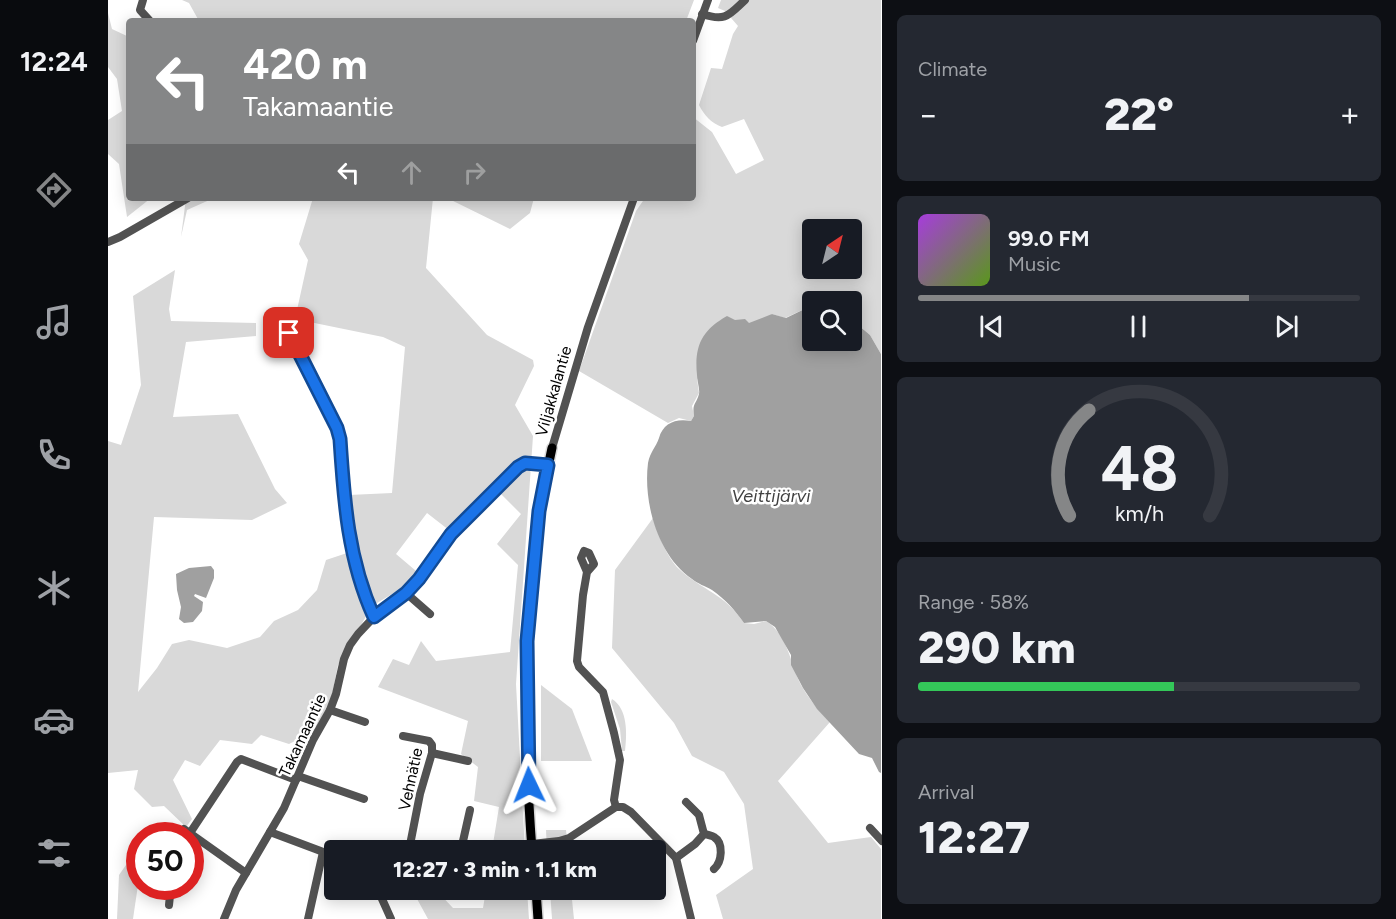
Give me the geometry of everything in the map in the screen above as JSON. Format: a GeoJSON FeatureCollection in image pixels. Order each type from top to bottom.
{"type":"FeatureCollection","features":[{"type":"Feature","properties":{"kind":"main road","name":"Viljakkalantie"},"geometry":{"type":"LineString","coordinates":[[532,840],[527,641],[538,521],[552,448]]}},
{"type":"Feature","properties":{"kind":"main road"},"geometry":{"type":"LineString","coordinates":[[537,900],[538,919]]}},
{"type":"Feature","properties":{"kind":"street"},"geometry":{"type":"LineString","coordinates":[[143,0],[140,9],[148,18]]}},
{"type":"Feature","properties":{"kind":"street"},"geometry":{"type":"LineString","coordinates":[[696,32],[708,0]]}},
{"type":"Feature","properties":{"kind":"street"},"geometry":{"type":"LineString","coordinates":[[702,14],[722,19],[745,0]]}},
{"type":"Feature","properties":{"kind":"street"},"geometry":{"type":"LineString","coordinates":[[108,242],[183,201]]}},
{"type":"Feature","properties":{"kind":"street","name":"Viljakkalantie"},"geometry":{"type":"LineString","coordinates":[[552,448],[588,327],[633,201]]}},
{"type":"Feature","properties":{"kind":"street"},"geometry":{"type":"LineString","coordinates":[[283,321],[337,428],[340,439],[346,521],[353,559],[363,593],[374,617]]}},
{"type":"Feature","properties":{"kind":"street","name":"Takamaantie"},"geometry":{"type":"LineString","coordinates":[[224,919],[246,873],[284,808],[313,740],[330,710],[344,659],[358,633],[374,617],[406,593],[419,579],[451,534],[518,467],[525,463],[548,465]]}},
{"type":"Feature","properties":{"kind":"street"},"geometry":{"type":"LineString","coordinates":[[587,572],[577,662],[603,692],[620,760],[614,800],[616,807]]}},
{"type":"Feature","properties":{"kind":"street"},"geometry":{"type":"LineString","coordinates":[[406,593],[430,614]]}},
{"type":"Feature","properties":{"kind":"street"},"geometry":{"type":"LineString","coordinates":[[330,710],[365,722]]}},
{"type":"Feature","properties":{"kind":"street","name":"Vehnätie"},"geometry":{"type":"LineString","coordinates":[[403,736],[429,741],[432,745],[411,840]]}},
{"type":"Feature","properties":{"kind":"street"},"geometry":{"type":"LineString","coordinates":[[432,753],[468,761]]}},
{"type":"Feature","properties":{"kind":"street"},"geometry":{"type":"LineString","coordinates":[[192,822],[241,759],[364,799]]}},
{"type":"Feature","properties":{"kind":"street"},"geometry":{"type":"LineString","coordinates":[[686,802],[699,815],[704,834]]}},
{"type":"Feature","properties":{"kind":"street"},"geometry":{"type":"LineString","coordinates":[[562,840],[616,807],[623,807],[631,812],[675,858],[691,919]]}},
{"type":"Feature","properties":{"kind":"street"},"geometry":{"type":"LineString","coordinates":[[463,840],[470,810]]}},
{"type":"Feature","properties":{"kind":"street"},"geometry":{"type":"LineString","coordinates":[[870,828],[882,841]]}},
{"type":"Feature","properties":{"kind":"street"},"geometry":{"type":"LineString","coordinates":[[270,832],[323,852],[308,919]]}},
{"type":"Feature","properties":{"kind":"street"},"geometry":{"type":"LineString","coordinates":[[675,858],[695,844],[704,834]]}},
{"type":"Feature","properties":{"kind":"street"},"geometry":{"type":"LineString","coordinates":[[704,834],[713,836],[721,851],[721,860],[714,869]]}},
{"type":"Feature","properties":{"kind":"street"},"geometry":{"type":"LineString","coordinates":[[204,845],[246,873]]}},
{"type":"Feature","properties":{"kind":"street"},"geometry":{"type":"LineString","coordinates":[[169,905],[170,900]]}},
{"type":"Feature","properties":{"kind":"street"},"geometry":{"type":"LineString","coordinates":[[382,900],[391,919]]}},
{"type":"Feature","properties":{"kind":"shaded area"},"geometry":{"type":"Polygon","coordinates":[[[182,0],[694,0],[687,18],[197,18],[189,3],[182,0]]]}},
{"type":"Feature","properties":{"kind":"shaded area"},"geometry":{"type":"Polygon","coordinates":[[[721,0],[881,0],[881,354],[870,335],[862,328],[862,291],[802,291],[802,310],[785,318],[772,314],[697,379],[699,393],[692,406],[694,416],[691,421],[679,418],[668,423],[579,371],[636,211],[643,201],[696,201],[696,119],[712,132],[736,174],[764,160],[744,119],[722,127],[708,118],[699,105],[711,68],[722,69],[733,34],[738,26],[725,11],[718,8],[721,0]]]}},
{"type":"Feature","properties":{"kind":"shaded area"},"geometry":{"type":"Polygon","coordinates":[[[108,13],[112,29],[126,36],[126,201],[147,201],[127,217],[119,164],[108,154],[108,120],[122,111],[117,79],[108,67],[108,13]]]}},
{"type":"Feature","properties":{"kind":"shaded area"},"geometry":{"type":"Polygon","coordinates":[[[186,201],[207,201],[187,210],[181,237],[186,201]]]}},
{"type":"Feature","properties":{"kind":"shaded area"},"geometry":{"type":"Polygon","coordinates":[[[312,201],[433,201],[426,268],[487,335],[533,360],[534,366],[515,405],[533,436],[516,684],[524,840],[494,840],[499,807],[474,801],[478,767],[461,754],[468,721],[378,687],[393,659],[409,665],[421,641],[436,661],[510,652],[518,565],[497,544],[521,514],[496,489],[454,534],[427,513],[396,554],[422,576],[372,606],[338,665],[331,700],[309,741],[301,738],[289,744],[261,735],[252,744],[220,740],[200,766],[185,760],[173,780],[192,819],[190,822],[181,822],[164,806],[152,807],[134,789],[138,770],[108,773],[108,441],[121,445],[141,385],[133,296],[175,270],[169,309],[171,321],[256,323],[256,336],[186,342],[173,417],[238,414],[275,489],[287,503],[252,520],[154,517],[138,692],[172,644],[189,640],[227,648],[260,637],[274,621],[298,610],[317,590],[326,560],[356,550],[349,495],[392,493],[405,347],[383,337],[295,319],[308,260],[299,244],[312,201]]]}},
{"type":"Feature","properties":{"kind":"shaded area"},"geometry":{"type":"Polygon","coordinates":[[[453,201],[533,201],[530,213],[510,229],[453,201]]]}},
{"type":"Feature","properties":{"kind":"shaded area"},"geometry":{"type":"Polygon","coordinates":[[[653,518],[663,545],[679,569],[729,605],[744,623],[754,624],[766,621],[773,627],[784,642],[807,695],[830,722],[778,781],[828,843],[871,837],[881,849],[881,919],[723,919],[716,895],[753,869],[744,804],[724,772],[692,756],[674,723],[612,648],[615,570],[653,518]]]}},
{"type":"Feature","properties":{"kind":"shaded area"},"geometry":{"type":"Polygon","coordinates":[[[541,685],[572,709],[592,761],[541,761],[541,685]]]}},
{"type":"Feature","properties":{"kind":"shaded area"},"geometry":{"type":"Polygon","coordinates":[[[612,699],[624,715],[625,751],[622,751],[620,729],[612,699]]]}},
{"type":"Feature","properties":{"kind":"shaded area"},"geometry":{"type":"Polygon","coordinates":[[[546,830],[566,830],[567,840],[546,840],[546,830]]]}},
{"type":"Feature","properties":{"kind":"shaded area"},"geometry":{"type":"Polygon","coordinates":[[[126,865],[126,900],[136,900],[133,919],[117,919],[119,875],[126,865]]]}},
{"type":"Feature","properties":{"kind":"shaded area"},"geometry":{"type":"Polygon","coordinates":[[[418,900],[445,900],[453,908],[483,908],[484,900],[528,900],[529,919],[428,919],[418,900]]]}},
{"type":"Feature","properties":{"kind":"shaded area"},"geometry":{"type":"Polygon","coordinates":[[[551,900],[572,900],[574,919],[552,919],[551,900]]]}},
{"type":"Feature","properties":{"kind":"water","name":"Veittijärvi"},"geometry":{"type":"Polygon","coordinates":[[[802,310],[802,351],[862,351],[862,328],[870,335],[881,354],[881,773],[872,758],[859,754],[817,709],[791,665],[791,655],[775,627],[766,621],[744,623],[721,597],[694,581],[680,569],[662,543],[651,511],[647,479],[650,456],[667,425],[680,420],[691,421],[694,416],[694,406],[699,392],[697,356],[706,333],[727,316],[735,320],[745,319],[749,323],[772,314],[786,318],[802,310]]]}},
{"type":"Feature","properties":{"kind":"water"},"geometry":{"type":"Polygon","coordinates":[[[211,566],[214,570],[214,578],[206,598],[195,594],[194,596],[203,602],[202,611],[193,622],[184,623],[179,619],[181,607],[176,574],[189,568],[211,566]]]}},
{"type":"Feature","properties":{"kind":"route"},"geometry":{"type":"LineString","coordinates":[[289,333],[337,428],[340,439],[346,521],[353,559],[363,593],[374,617],[406,593],[419,579],[451,534],[518,467],[525,463],[548,465],[539,511],[527,641],[529,785]]}}]}
